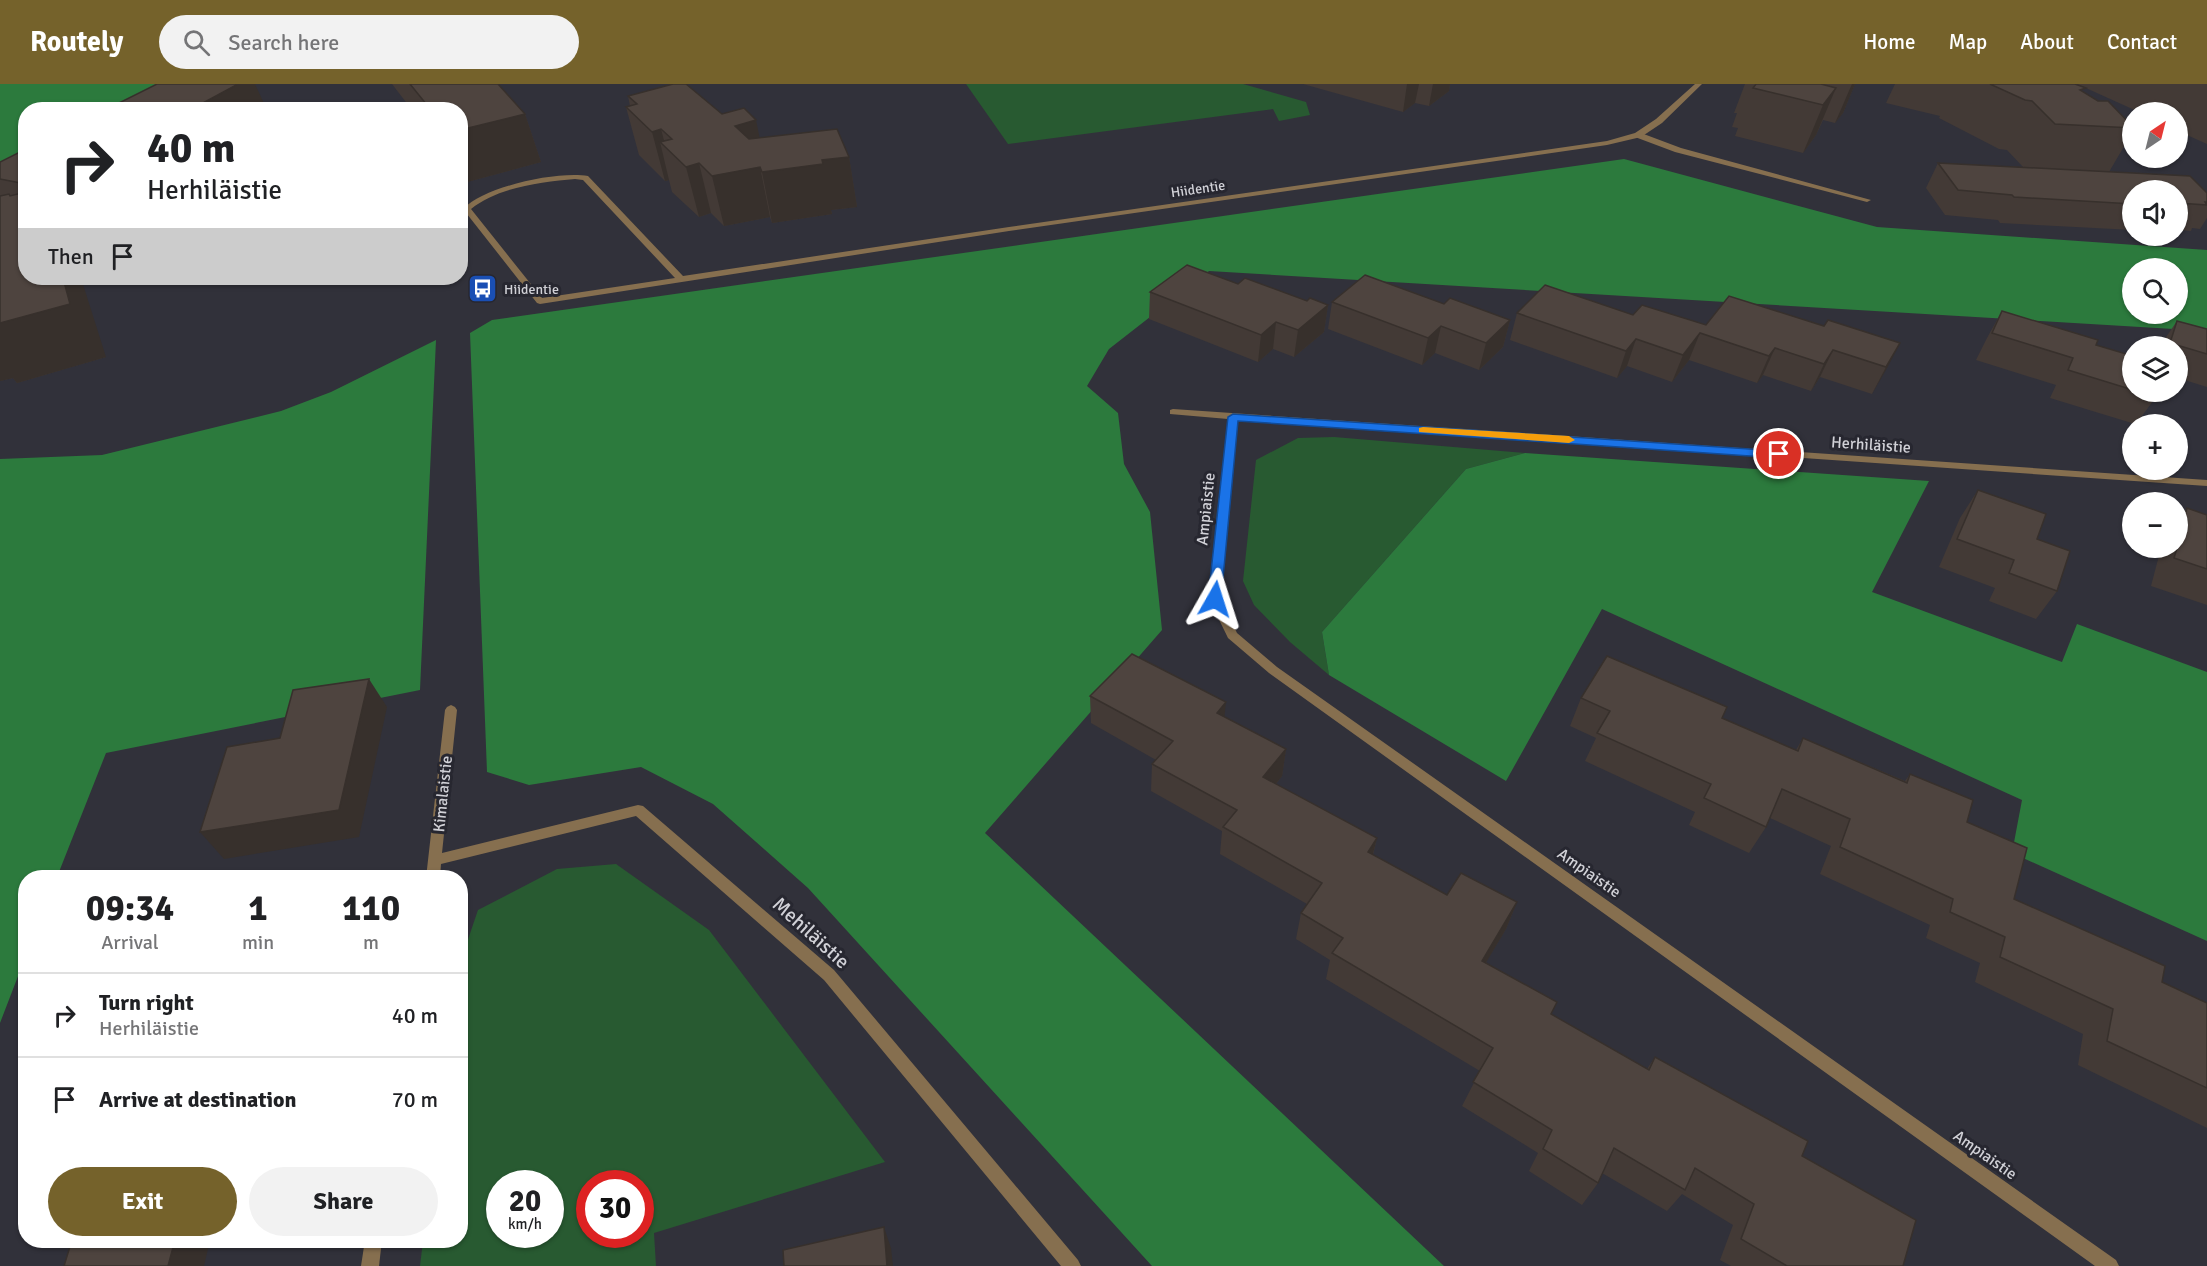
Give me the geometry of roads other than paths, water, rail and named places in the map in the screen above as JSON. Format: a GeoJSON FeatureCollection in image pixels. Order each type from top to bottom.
{"type":"FeatureCollection","features":[{"type":"Feature","properties":{"kind":"street","name":"Hiidentie"},"geometry":{"type":"LineString","coordinates":[[468,210],[540,301],[1607,143],[1638,135],[1659,121],[1700,84]]}},
{"type":"Feature","properties":{"kind":"street"},"geometry":{"type":"LineString","coordinates":[[1638,135],[1678,150],[1868,200]]}},
{"type":"Feature","properties":{"kind":"street","name":"Hiidentie"},"geometry":{"type":"LineString","coordinates":[[468,208],[482,197],[557,178],[570,176],[585,178],[681,279]]}},
{"type":"Feature","properties":{"kind":"street","name":"Herhiläistie"},"geometry":{"type":"LineString","coordinates":[[1173,412],[2207,483]]}},
{"type":"Feature","properties":{"kind":"street","name":"Ampiaistie"},"geometry":{"type":"LineString","coordinates":[[1233,417],[1215,599],[1232,634],[1273,670],[2110,1266]]}},
{"type":"Feature","properties":{"kind":"street","name":"Kimalaistie"},"geometry":{"type":"LineString","coordinates":[[434,870],[452,710]]}},
{"type":"Feature","properties":{"kind":"street","name":"Mehiläistie"},"geometry":{"type":"LineString","coordinates":[[436,860],[638,810],[829,975],[1072,1266]]}},
{"type":"Feature","properties":{"kind":"street"},"geometry":{"type":"LineString","coordinates":[[369,1266],[372,1248]]}},
{"type":"Feature","properties":{"kind":"place","name":"Hiidentie"},"geometry":{"type":"Point","coordinates":[483,289]}}]}
